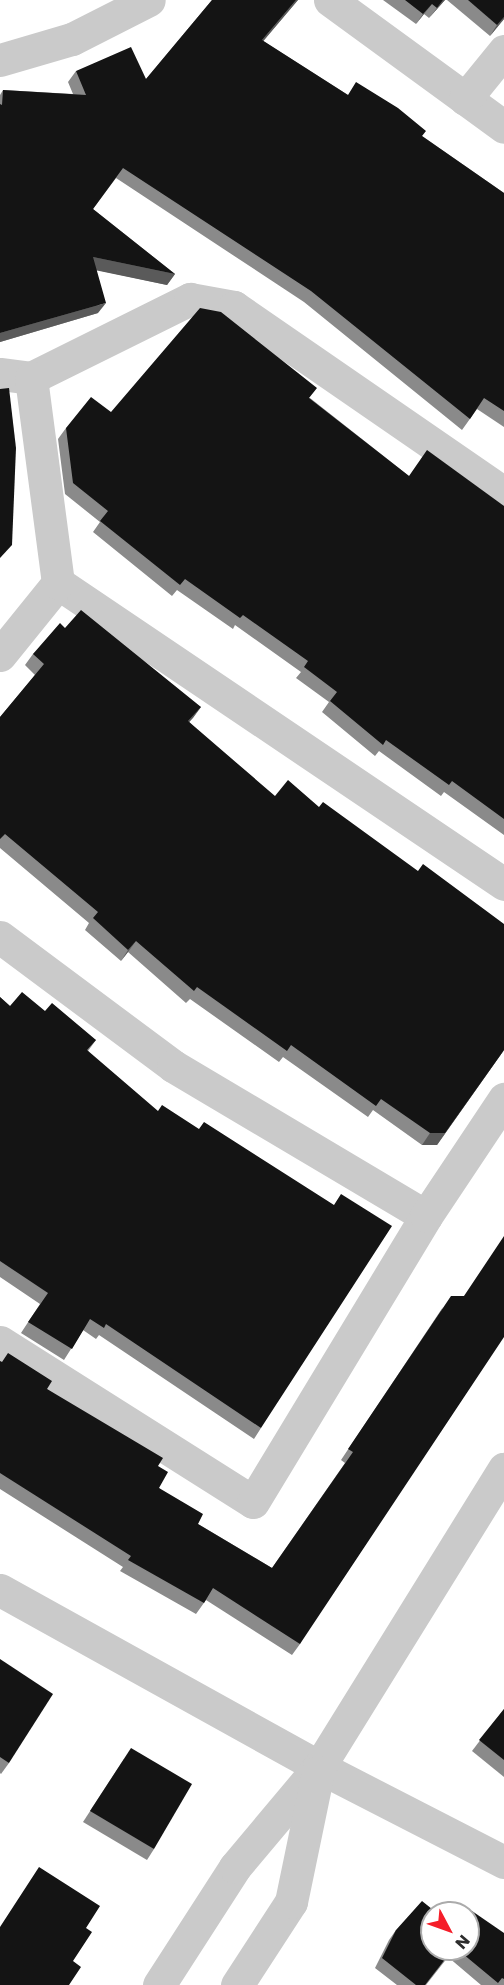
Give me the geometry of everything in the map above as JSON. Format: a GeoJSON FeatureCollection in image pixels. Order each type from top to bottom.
{"type":"FeatureCollection","features":[{"type":"Feature","properties":{"kind":"street"},"geometry":{"type":"LineString","coordinates":[[0,60],[72,39],[149,0]]}},
{"type":"Feature","properties":{"kind":"street"},"geometry":{"type":"LineString","coordinates":[[330,0],[504,127]]}},
{"type":"Feature","properties":{"kind":"street"},"geometry":{"type":"LineString","coordinates":[[465,99],[504,51]]}},
{"type":"Feature","properties":{"kind":"street"},"geometry":{"type":"LineString","coordinates":[[504,493],[234,307],[190,299],[15,376],[58,583],[504,884]]}},
{"type":"Feature","properties":{"kind":"street"},"geometry":{"type":"LineString","coordinates":[[0,655],[58,583]]}},
{"type":"Feature","properties":{"kind":"street"},"geometry":{"type":"LineString","coordinates":[[0,937],[172,1066],[426,1216]]}},
{"type":"Feature","properties":{"kind":"street"},"geometry":{"type":"LineString","coordinates":[[0,1342],[253,1502],[426,1216],[504,1099]]}},
{"type":"Feature","properties":{"kind":"street"},"geometry":{"type":"LineString","coordinates":[[159,1985],[235,1867],[319,1767],[504,1469]]}},
{"type":"Feature","properties":{"kind":"street"},"geometry":{"type":"LineString","coordinates":[[0,1590],[319,1767],[504,1862]]}},
{"type":"Feature","properties":{"kind":"street"},"geometry":{"type":"LineString","coordinates":[[237,1985],[291,1902],[319,1767]]}},
{"type":"Feature","properties":{"kind":"building"},"geometry":{"type":"Polygon","coordinates":[[[212,0],[296,0],[262,40],[348,95],[356,82],[398,108],[426,131],[422,136],[504,193],[504,411],[484,398],[470,419],[311,291],[123,168],[93,209],[175,274],[93,257],[106,303],[0,333],[0,104],[2,105],[3,90],[86,95],[76,71],[131,47],[146,79],[212,0]]]}},
{"type":"Feature","properties":{"kind":"building"},"geometry":{"type":"Polygon","coordinates":[[[405,0],[443,0],[437,8],[432,4],[423,14],[405,0]]]}},
{"type":"Feature","properties":{"kind":"building"},"geometry":{"type":"Polygon","coordinates":[[[468,0],[504,0],[504,17],[497,25],[468,0]]]}},
{"type":"Feature","properties":{"kind":"building"},"geometry":{"type":"Polygon","coordinates":[[[200,308],[221,312],[317,388],[309,398],[409,476],[427,450],[504,506],[504,819],[452,781],[449,785],[386,740],[383,745],[330,701],[337,692],[304,667],[308,661],[243,615],[240,618],[185,579],[180,585],[100,521],[108,511],[73,483],[66,428],[91,397],[111,412],[200,308]]]}},
{"type":"Feature","properties":{"kind":"building"},"geometry":{"type":"Polygon","coordinates":[[[9,388],[16,448],[12,545],[0,558],[0,389],[9,388]]]}},
{"type":"Feature","properties":{"kind":"building"},"geometry":{"type":"Polygon","coordinates":[[[81,610],[201,707],[188,721],[275,796],[288,780],[319,807],[323,802],[418,871],[423,864],[504,924],[504,1050],[445,1133],[430,1133],[381,1099],[376,1106],[291,1045],[287,1051],[197,987],[194,991],[136,941],[128,950],[93,918],[98,912],[5,834],[0,839],[0,717],[44,664],[33,654],[60,623],[65,628],[81,610]]]}},
{"type":"Feature","properties":{"kind":"building"},"geometry":{"type":"Polygon","coordinates":[[[22,992],[45,1011],[52,1003],[96,1040],[87,1050],[158,1111],[162,1105],[199,1129],[204,1122],[334,1205],[341,1194],[392,1226],[261,1428],[106,1324],[104,1328],[90,1319],[72,1349],[28,1322],[48,1293],[0,1261],[0,997],[10,1006],[22,992]]]}},
{"type":"Feature","properties":{"kind":"building"},"geometry":{"type":"Polygon","coordinates":[[[504,1236],[504,1337],[300,1644],[213,1588],[204,1603],[128,1560],[131,1556],[0,1473],[0,1361],[2,1362],[8,1353],[52,1381],[47,1389],[163,1458],[158,1466],[168,1472],[159,1488],[203,1514],[198,1524],[272,1568],[353,1452],[348,1449],[451,1296],[464,1296],[504,1236]]]}},
{"type":"Feature","properties":{"kind":"building"},"geometry":{"type":"Polygon","coordinates":[[[0,1659],[53,1694],[9,1763],[0,1757],[0,1659]]]}},
{"type":"Feature","properties":{"kind":"building"},"geometry":{"type":"Polygon","coordinates":[[[504,1709],[504,1760],[479,1740],[504,1709]]]}},
{"type":"Feature","properties":{"kind":"building"},"geometry":{"type":"Polygon","coordinates":[[[131,1748],[192,1784],[154,1849],[90,1811],[131,1748]]]}},
{"type":"Feature","properties":{"kind":"building"},"geometry":{"type":"Polygon","coordinates":[[[39,1867],[100,1906],[86,1928],[92,1932],[73,1961],[81,1967],[69,1985],[0,1985],[0,1927],[39,1867]]]}},
{"type":"Feature","properties":{"kind":"building"},"geometry":{"type":"Polygon","coordinates":[[[420,1903],[420,1961],[444,1961],[425,1985],[416,1985],[382,1958],[396,1930],[420,1903]]]}},
{"type":"Feature","properties":{"kind":"building"},"geometry":{"type":"Polygon","coordinates":[[[480,1916],[504,1933],[504,1979],[502,1978],[498,1983],[471,1961],[480,1961],[480,1916]]]}}]}
